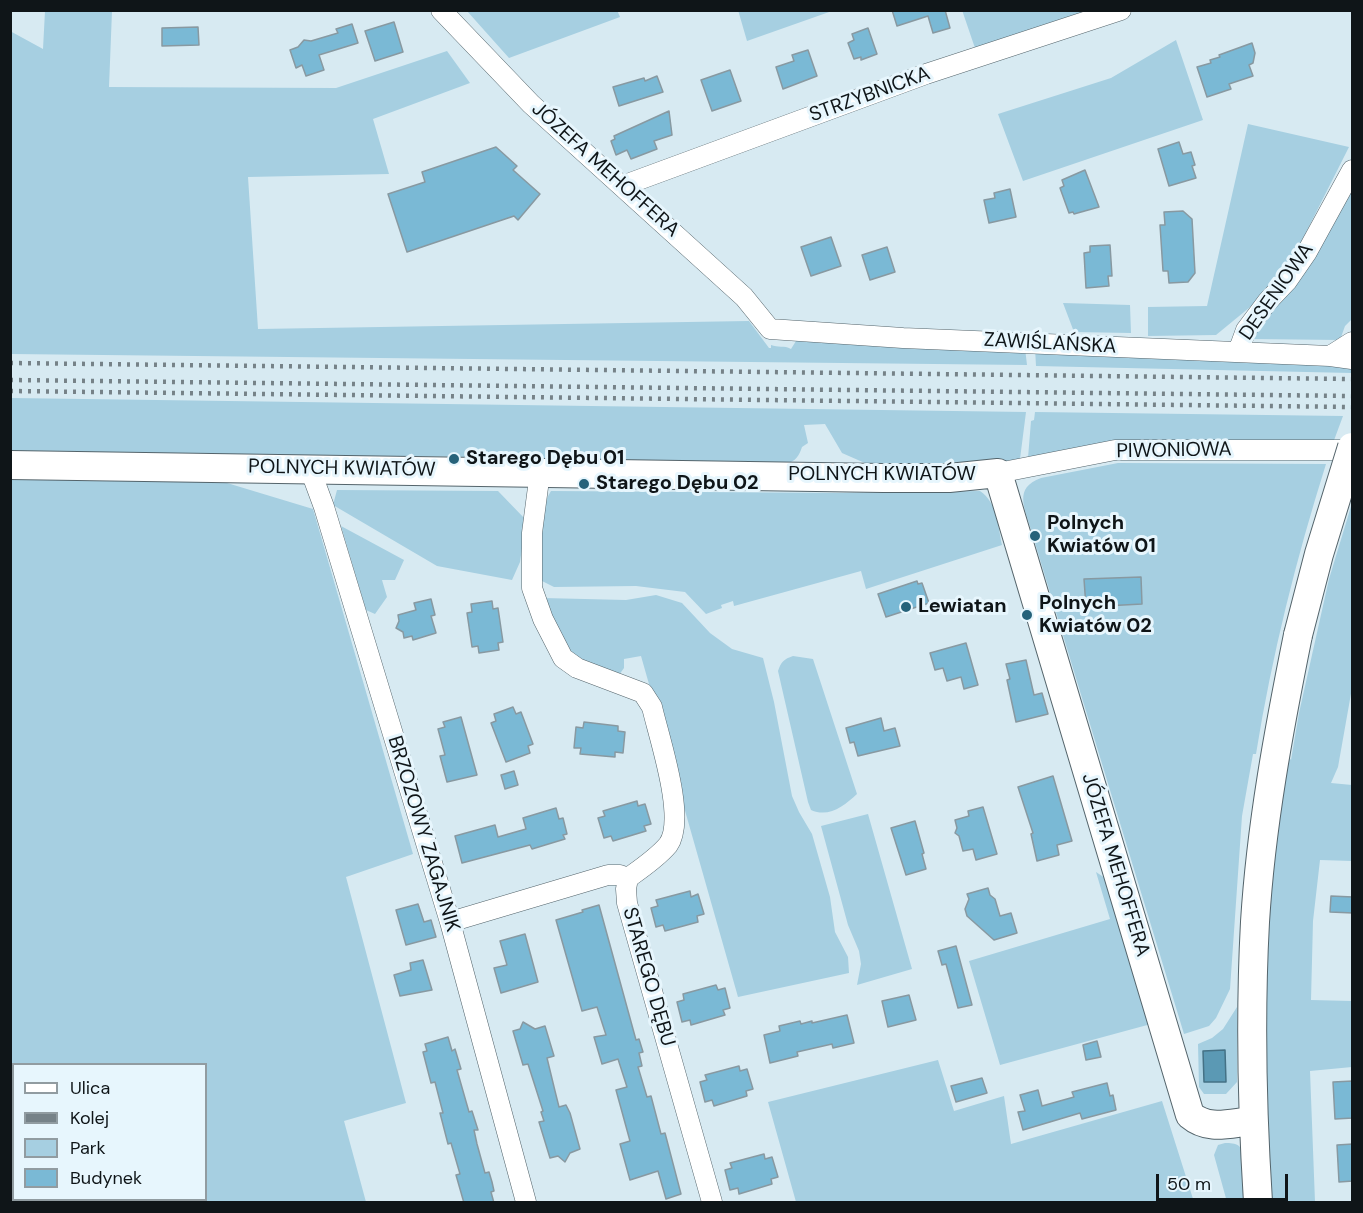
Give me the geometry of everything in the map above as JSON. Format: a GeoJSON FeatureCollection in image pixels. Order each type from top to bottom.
{"type":"FeatureCollection","features":[{"type":"Feature","properties":{"kind":"street","name":"JÓZEFA MEHOFFERA"},"geometry":{"type":"LineString","coordinates":[[441,10],[531,104],[744,297],[770,328]]}},
{"type":"Feature","properties":{"kind":"street","name":"STRZYBNICKA"},"geometry":{"type":"LineString","coordinates":[[622,186],[926,74],[1121,10]]}},
{"type":"Feature","properties":{"kind":"street","name":"DESENIOWA"},"geometry":{"type":"LineString","coordinates":[[1238,352],[1246,330],[1267,302],[1287,281],[1307,252],[1353,170]]}},
{"type":"Feature","properties":{"kind":"street","name":"ZAWIŚLAŃSKA"},"geometry":{"type":"LineString","coordinates":[[770,328],[903,338],[1330,356],[1353,359]]}},
{"type":"Feature","properties":{"kind":"street"},"geometry":{"type":"LineString","coordinates":[[1330,356],[1353,342]]}},
{"type":"Feature","properties":{"kind":"street"},"geometry":{"type":"LineString","coordinates":[[1258,1203],[1253,1121],[1252,1023],[1255,920],[1271,783],[1298,635],[1319,554],[1353,449]]}},
{"type":"Feature","properties":{"kind":"street","name":"PIWONIOWA"},"geometry":{"type":"LineString","coordinates":[[998,473],[1115,450],[1353,449]]}},
{"type":"Feature","properties":{"kind":"street","name":"POLNYCH KWIATÓW"},"geometry":{"type":"LineString","coordinates":[[10,465],[883,478],[949,478],[998,473]]}},
{"type":"Feature","properties":{"kind":"street","name":"BRZOZOWY ZAGAJNIK"},"geometry":{"type":"LineString","coordinates":[[310,469],[324,507],[450,922],[526,1203]]}},
{"type":"Feature","properties":{"kind":"street","name":"STAREGO DĘBU"},"geometry":{"type":"LineString","coordinates":[[540,472],[532,533],[532,588],[543,619],[563,658],[577,668],[644,693],[652,707],[675,807],[675,826],[669,843],[650,863],[628,878],[627,903],[712,1203]]}},
{"type":"Feature","properties":{"kind":"street","name":"JÓZEFA MEHOFFERA"},"geometry":{"type":"LineString","coordinates":[[998,473],[1190,1115],[1198,1122],[1208,1125],[1253,1121]]}},
{"type":"Feature","properties":{"kind":"street"},"geometry":{"type":"LineString","coordinates":[[450,922],[608,875],[628,878]]}},
{"type":"Feature","properties":{"kind":"green space"},"geometry":{"type":"Polygon","coordinates":[[[617,10],[620,17],[509,58],[467,11],[617,10]]]}},
{"type":"Feature","properties":{"kind":"green space"},"geometry":{"type":"Polygon","coordinates":[[[738,10],[832,10],[832,11],[747,41],[738,10]]]}},
{"type":"Feature","properties":{"kind":"green space"},"geometry":{"type":"Polygon","coordinates":[[[962,10],[1091,11],[976,51],[962,10]]]}},
{"type":"Feature","properties":{"kind":"green space"},"geometry":{"type":"Polygon","coordinates":[[[45,11],[112,11],[109,87],[336,88],[447,51],[470,83],[373,119],[389,174],[248,177],[258,329],[749,321],[769,348],[771,345],[791,349],[796,341],[801,339],[1025,348],[1027,365],[11,354],[10,31],[43,49],[45,11]]]}},
{"type":"Feature","properties":{"kind":"green space"},"geometry":{"type":"Polygon","coordinates":[[[1176,40],[1203,120],[1023,181],[998,114],[1111,78],[1176,40]]]}},
{"type":"Feature","properties":{"kind":"green space"},"geometry":{"type":"Polygon","coordinates":[[[1248,124],[1349,147],[1290,264],[1255,303],[1216,335],[1148,336],[1148,307],[1207,306],[1248,124]]]}},
{"type":"Feature","properties":{"kind":"green space"},"geometry":{"type":"Polygon","coordinates":[[[1352,183],[1352,319],[1345,326],[1340,340],[1250,339],[1352,183]]]}},
{"type":"Feature","properties":{"kind":"green space"},"geometry":{"type":"Polygon","coordinates":[[[1063,303],[1130,305],[1131,333],[1074,332],[1063,303]]]}},
{"type":"Feature","properties":{"kind":"green space"},"geometry":{"type":"Polygon","coordinates":[[[1035,348],[1352,364],[1352,373],[1036,366],[1035,348]]]}},
{"type":"Feature","properties":{"kind":"green space"},"geometry":{"type":"Polygon","coordinates":[[[11,398],[1026,412],[1020,459],[987,465],[874,467],[842,453],[825,424],[804,425],[808,443],[802,447],[795,460],[786,464],[420,456],[11,457],[11,398]]]}},
{"type":"Feature","properties":{"kind":"green space"},"geometry":{"type":"Polygon","coordinates":[[[1035,412],[1343,416],[1333,443],[1028,458],[1031,421],[1034,420],[1035,412]]]}},
{"type":"Feature","properties":{"kind":"green space"},"geometry":{"type":"Polygon","coordinates":[[[1118,463],[1326,464],[1286,607],[1269,680],[1256,754],[1253,754],[1242,816],[1230,989],[1216,1018],[1209,1026],[1184,1034],[1035,543],[1039,541],[1035,529],[1031,530],[1023,499],[1027,487],[1041,478],[1118,463]]]}},
{"type":"Feature","properties":{"kind":"green space"},"geometry":{"type":"Polygon","coordinates":[[[10,474],[152,474],[227,483],[313,509],[413,854],[346,877],[406,1103],[344,1121],[366,1202],[11,1202],[10,474]]]}},
{"type":"Feature","properties":{"kind":"green space"},"geometry":{"type":"Polygon","coordinates":[[[337,490],[498,491],[526,520],[520,562],[512,580],[437,566],[333,505],[337,490]]]}},
{"type":"Feature","properties":{"kind":"green space"},"geometry":{"type":"Polygon","coordinates":[[[551,491],[842,493],[980,491],[990,501],[993,508],[1002,545],[866,589],[861,571],[734,606],[733,601],[706,614],[685,592],[636,586],[554,587],[542,581],[541,522],[546,500],[551,491]]]}},
{"type":"Feature","properties":{"kind":"green space"},"geometry":{"type":"Polygon","coordinates":[[[1352,503],[1352,688],[1338,767],[1331,783],[1352,785],[1352,861],[1320,860],[1313,921],[1311,1000],[1352,1001],[1352,1067],[1310,1071],[1315,1202],[1269,1202],[1265,1023],[1268,933],[1276,832],[1289,757],[1291,760],[1299,713],[1329,579],[1352,503]]]}},
{"type":"Feature","properties":{"kind":"green space"},"geometry":{"type":"Polygon","coordinates":[[[341,526],[404,560],[395,580],[382,580],[387,597],[375,614],[366,610],[341,526]]]}},
{"type":"Feature","properties":{"kind":"green space"},"geometry":{"type":"Polygon","coordinates":[[[656,595],[682,603],[710,633],[732,649],[763,658],[792,796],[812,834],[830,897],[835,932],[848,957],[849,973],[738,997],[641,656],[624,659],[624,668],[619,675],[569,654],[543,598],[626,600],[656,595]]]}},
{"type":"Feature","properties":{"kind":"green space"},"geometry":{"type":"Polygon","coordinates":[[[793,656],[813,659],[857,794],[830,812],[811,810],[808,802],[778,671],[783,661],[793,656]]]}},
{"type":"Feature","properties":{"kind":"green space"},"geometry":{"type":"Polygon","coordinates":[[[868,814],[912,969],[857,985],[861,964],[859,951],[848,925],[821,826],[868,814]]]}},
{"type":"Feature","properties":{"kind":"green space"},"geometry":{"type":"Polygon","coordinates":[[[1096,872],[1108,880],[1151,1024],[1000,1065],[969,961],[1110,919],[1096,872]]]}},
{"type":"Feature","properties":{"kind":"green space"},"geometry":{"type":"Polygon","coordinates":[[[1237,1007],[1237,1082],[1226,1094],[1204,1094],[1199,1087],[1198,1044],[1212,1038],[1223,1029],[1237,1007]]]}},
{"type":"Feature","properties":{"kind":"green space"},"geometry":{"type":"Polygon","coordinates":[[[938,1060],[954,1111],[1004,1096],[1011,1144],[1162,1101],[1194,1202],[796,1202],[768,1102],[938,1060]]]}},
{"type":"Feature","properties":{"kind":"green space"},"geometry":{"type":"Polygon","coordinates":[[[1236,1144],[1242,1150],[1249,1202],[1227,1202],[1214,1155],[1218,1145],[1236,1144]]]}},
{"type":"Feature","properties":{"kind":"shaded area"},"geometry":{"type":"Polygon","coordinates":[[[1225,1050],[1226,1082],[1204,1082],[1203,1051],[1225,1050]]]}},
{"type":"Feature","properties":{"kind":"building"},"geometry":{"type":"Polygon","coordinates":[[[892,10],[945,10],[950,28],[933,33],[928,16],[897,26],[892,10]]]}},
{"type":"Feature","properties":{"kind":"building"},"geometry":{"type":"Polygon","coordinates":[[[394,22],[403,52],[375,61],[365,31],[394,22]]]}},
{"type":"Feature","properties":{"kind":"building"},"geometry":{"type":"Polygon","coordinates":[[[352,24],[358,43],[319,55],[324,70],[306,76],[302,65],[296,68],[290,50],[298,47],[304,40],[311,41],[338,33],[336,29],[352,24]]]}},
{"type":"Feature","properties":{"kind":"building"},"geometry":{"type":"Polygon","coordinates":[[[198,27],[199,45],[162,46],[162,28],[198,27]]]}},
{"type":"Feature","properties":{"kind":"building"},"geometry":{"type":"Polygon","coordinates":[[[868,28],[877,54],[861,60],[861,57],[854,59],[848,43],[854,40],[852,34],[868,28]]]}},
{"type":"Feature","properties":{"kind":"building"},"geometry":{"type":"Polygon","coordinates":[[[1252,43],[1255,53],[1253,63],[1249,65],[1253,76],[1229,84],[1231,89],[1207,97],[1197,67],[1211,63],[1210,60],[1220,57],[1219,55],[1252,43]]]}},
{"type":"Feature","properties":{"kind":"building"},"geometry":{"type":"Polygon","coordinates":[[[808,50],[817,76],[783,89],[776,67],[794,61],[792,55],[808,50]]]}},
{"type":"Feature","properties":{"kind":"building"},"geometry":{"type":"Polygon","coordinates":[[[730,70],[741,101],[712,111],[701,80],[730,70]]]}},
{"type":"Feature","properties":{"kind":"building"},"geometry":{"type":"Polygon","coordinates":[[[657,76],[663,92],[619,106],[613,87],[644,78],[645,81],[657,76]]]}},
{"type":"Feature","properties":{"kind":"building"},"geometry":{"type":"Polygon","coordinates":[[[669,111],[672,135],[654,141],[657,149],[631,159],[627,150],[616,155],[611,141],[615,139],[614,136],[669,111]]]}},
{"type":"Feature","properties":{"kind":"building"},"geometry":{"type":"Polygon","coordinates":[[[1179,142],[1183,154],[1191,152],[1196,178],[1169,186],[1158,149],[1179,142]]]}},
{"type":"Feature","properties":{"kind":"building"},"geometry":{"type":"Polygon","coordinates":[[[496,147],[517,166],[513,170],[540,194],[518,220],[514,216],[407,252],[388,194],[425,182],[422,172],[496,147]]]}},
{"type":"Feature","properties":{"kind":"building"},"geometry":{"type":"Polygon","coordinates":[[[1085,170],[1099,207],[1074,214],[1069,213],[1060,188],[1064,186],[1062,180],[1085,170]]]}},
{"type":"Feature","properties":{"kind":"building"},"geometry":{"type":"Polygon","coordinates":[[[1010,189],[1016,217],[989,223],[984,200],[995,198],[994,193],[1010,189]]]}},
{"type":"Feature","properties":{"kind":"building"},"geometry":{"type":"Polygon","coordinates":[[[1183,211],[1192,219],[1195,273],[1188,282],[1169,283],[1168,271],[1163,271],[1160,225],[1165,225],[1164,212],[1183,211]]]}},
{"type":"Feature","properties":{"kind":"building"},"geometry":{"type":"Polygon","coordinates":[[[831,237],[841,266],[811,276],[801,247],[831,237]]]}},
{"type":"Feature","properties":{"kind":"building"},"geometry":{"type":"Polygon","coordinates":[[[1110,245],[1112,276],[1108,276],[1109,286],[1086,288],[1084,253],[1090,252],[1090,246],[1110,245]]]}},
{"type":"Feature","properties":{"kind":"building"},"geometry":{"type":"Polygon","coordinates":[[[887,247],[895,272],[870,280],[862,255],[887,247]]]}},
{"type":"Feature","properties":{"kind":"building"},"geometry":{"type":"Polygon","coordinates":[[[1141,577],[1142,604],[1086,607],[1084,579],[1141,577]]]}},
{"type":"Feature","properties":{"kind":"building"},"geometry":{"type":"Polygon","coordinates":[[[917,581],[918,584],[922,583],[929,603],[886,617],[878,594],[917,581]]]}},
{"type":"Feature","properties":{"kind":"building"},"geometry":{"type":"Polygon","coordinates":[[[431,599],[435,615],[431,616],[436,633],[413,640],[412,636],[404,638],[403,632],[396,628],[399,621],[398,615],[416,610],[414,603],[431,599]]]}},
{"type":"Feature","properties":{"kind":"building"},"geometry":{"type":"Polygon","coordinates":[[[492,601],[493,609],[498,608],[503,642],[498,643],[499,650],[479,653],[478,646],[472,647],[467,613],[472,612],[471,604],[492,601]]]}},
{"type":"Feature","properties":{"kind":"building"},"geometry":{"type":"Polygon","coordinates":[[[966,643],[978,685],[964,689],[961,677],[947,681],[943,668],[935,670],[930,653],[966,643]]]}},
{"type":"Feature","properties":{"kind":"building"},"geometry":{"type":"Polygon","coordinates":[[[1026,660],[1034,695],[1042,693],[1048,714],[1016,722],[1006,664],[1026,660]]]}},
{"type":"Feature","properties":{"kind":"building"},"geometry":{"type":"Polygon","coordinates":[[[513,707],[516,714],[521,712],[533,744],[528,746],[530,753],[506,762],[491,723],[496,721],[494,714],[513,707]]]}},
{"type":"Feature","properties":{"kind":"building"},"geometry":{"type":"Polygon","coordinates":[[[461,717],[477,775],[447,782],[440,756],[445,755],[438,729],[445,727],[443,722],[461,717]]]}},
{"type":"Feature","properties":{"kind":"building"},"geometry":{"type":"Polygon","coordinates":[[[881,718],[884,731],[895,728],[900,746],[858,756],[854,742],[850,743],[846,728],[881,718]]]}},
{"type":"Feature","properties":{"kind":"building"},"geometry":{"type":"Polygon","coordinates":[[[584,722],[618,726],[618,731],[625,732],[623,753],[615,752],[615,757],[580,754],[581,748],[574,748],[576,727],[583,728],[584,722]]]}},
{"type":"Feature","properties":{"kind":"building"},"geometry":{"type":"Polygon","coordinates":[[[514,771],[518,785],[505,789],[501,775],[514,771]]]}},
{"type":"Feature","properties":{"kind":"building"},"geometry":{"type":"Polygon","coordinates":[[[1053,776],[1072,841],[1057,845],[1059,855],[1037,861],[1031,834],[1033,833],[1018,787],[1053,776]]]}},
{"type":"Feature","properties":{"kind":"building"},"geometry":{"type":"Polygon","coordinates":[[[637,801],[638,806],[645,804],[651,824],[644,826],[646,831],[613,841],[611,836],[604,838],[598,818],[605,816],[603,811],[637,801]]]}},
{"type":"Feature","properties":{"kind":"building"},"geometry":{"type":"Polygon","coordinates":[[[983,807],[997,854],[976,860],[973,849],[963,851],[959,836],[955,833],[957,828],[955,820],[969,816],[968,811],[983,807]]]}},
{"type":"Feature","properties":{"kind":"building"},"geometry":{"type":"Polygon","coordinates":[[[556,808],[559,819],[563,818],[567,834],[563,835],[565,839],[532,849],[530,845],[462,863],[455,836],[495,825],[498,837],[526,829],[523,818],[556,808]]]}},
{"type":"Feature","properties":{"kind":"building"},"geometry":{"type":"Polygon","coordinates":[[[915,821],[926,869],[906,875],[891,828],[915,821]]]}},
{"type":"Feature","properties":{"kind":"building"},"geometry":{"type":"Polygon","coordinates":[[[988,888],[990,895],[995,899],[1000,916],[1011,913],[1017,933],[994,940],[967,916],[965,909],[969,899],[967,894],[988,888]]]}},
{"type":"Feature","properties":{"kind":"building"},"geometry":{"type":"Polygon","coordinates":[[[690,891],[691,897],[698,894],[704,914],[697,916],[698,922],[665,931],[663,925],[656,927],[651,908],[658,906],[656,900],[690,891]]]}},
{"type":"Feature","properties":{"kind":"building"},"geometry":{"type":"Polygon","coordinates":[[[1331,896],[1353,897],[1353,913],[1330,912],[1331,896]]]}},
{"type":"Feature","properties":{"kind":"building"},"geometry":{"type":"Polygon","coordinates":[[[418,904],[424,922],[431,920],[436,937],[406,945],[396,910],[418,904]]]}},
{"type":"Feature","properties":{"kind":"building"},"geometry":{"type":"Polygon","coordinates":[[[599,905],[636,1040],[639,1039],[643,1052],[639,1053],[642,1066],[638,1067],[647,1097],[651,1096],[661,1134],[665,1133],[681,1194],[666,1199],[658,1171],[630,1180],[620,1144],[630,1141],[616,1090],[627,1087],[618,1059],[602,1064],[594,1037],[606,1035],[597,1007],[582,1011],[556,920],[599,905]]]}},
{"type":"Feature","properties":{"kind":"building"},"geometry":{"type":"Polygon","coordinates":[[[525,934],[538,982],[501,993],[494,968],[507,965],[500,941],[525,934]]]}},
{"type":"Feature","properties":{"kind":"building"},"geometry":{"type":"Polygon","coordinates":[[[956,946],[972,1005],[958,1008],[946,964],[942,965],[938,951],[956,946]]]}},
{"type":"Feature","properties":{"kind":"building"},"geometry":{"type":"Polygon","coordinates":[[[423,960],[432,990],[400,996],[394,975],[411,970],[410,963],[423,960]]]}},
{"type":"Feature","properties":{"kind":"building"},"geometry":{"type":"Polygon","coordinates":[[[716,985],[718,990],[725,988],[730,1008],[723,1010],[725,1015],[691,1025],[690,1020],[682,1022],[677,1002],[684,1000],[683,994],[716,985]]]}},
{"type":"Feature","properties":{"kind":"building"},"geometry":{"type":"Polygon","coordinates":[[[909,995],[916,1020],[888,1027],[882,1001],[909,995]]]}},
{"type":"Feature","properties":{"kind":"building"},"geometry":{"type":"Polygon","coordinates":[[[847,1015],[854,1043],[833,1048],[832,1044],[797,1052],[798,1056],[770,1063],[764,1035],[780,1031],[779,1026],[800,1021],[801,1024],[812,1021],[812,1023],[847,1015]]]}},
{"type":"Feature","properties":{"kind":"building"},"geometry":{"type":"Polygon","coordinates":[[[523,1022],[535,1029],[545,1026],[554,1056],[547,1058],[559,1107],[566,1105],[570,1113],[580,1149],[570,1153],[565,1162],[558,1156],[550,1158],[539,1122],[544,1121],[541,1112],[543,1111],[528,1064],[523,1065],[513,1031],[520,1029],[523,1022]]]}},
{"type":"Feature","properties":{"kind":"building"},"geometry":{"type":"Polygon","coordinates":[[[448,1037],[452,1051],[455,1049],[461,1069],[457,1070],[469,1112],[472,1111],[478,1130],[474,1130],[485,1173],[489,1172],[492,1182],[494,1191],[491,1192],[494,1203],[464,1203],[456,1175],[460,1174],[451,1143],[448,1144],[435,1082],[431,1083],[423,1052],[427,1051],[425,1044],[448,1037]]]}},
{"type":"Feature","properties":{"kind":"building"},"geometry":{"type":"Polygon","coordinates":[[[1097,1041],[1101,1057],[1086,1060],[1083,1045],[1097,1041]]]}},
{"type":"Feature","properties":{"kind":"building"},"geometry":{"type":"Polygon","coordinates":[[[739,1066],[740,1071],[747,1069],[753,1089],[746,1091],[747,1096],[714,1106],[712,1100],[705,1102],[700,1082],[707,1080],[705,1075],[739,1066]]]}},
{"type":"Feature","properties":{"kind":"building"},"geometry":{"type":"Polygon","coordinates":[[[982,1078],[987,1093],[956,1102],[951,1086],[982,1078]]]}},
{"type":"Feature","properties":{"kind":"building"},"geometry":{"type":"Polygon","coordinates":[[[1353,1081],[1353,1118],[1335,1119],[1333,1082],[1353,1081]]]}},
{"type":"Feature","properties":{"kind":"building"},"geometry":{"type":"Polygon","coordinates":[[[1107,1083],[1110,1096],[1113,1095],[1116,1110],[1082,1119],[1080,1113],[1023,1130],[1018,1112],[1025,1111],[1020,1095],[1038,1090],[1042,1106],[1074,1097],[1072,1092],[1107,1083]]]}},
{"type":"Feature","properties":{"kind":"building"},"geometry":{"type":"Polygon","coordinates":[[[1353,1144],[1353,1181],[1339,1182],[1337,1145],[1353,1144]]]}},
{"type":"Feature","properties":{"kind":"building"},"geometry":{"type":"Polygon","coordinates":[[[764,1154],[765,1159],[772,1157],[778,1177],[771,1179],[772,1184],[739,1194],[738,1188],[730,1190],[725,1170],[732,1168],[730,1163],[764,1154]]]}},
{"type":"Feature","properties":{"kind":"railway"},"geometry":{"type":"LineString","coordinates":[[10,363],[1352,379]]}},
{"type":"Feature","properties":{"kind":"railway"},"geometry":{"type":"LineString","coordinates":[[10,380],[1352,396]]}},
{"type":"Feature","properties":{"kind":"railway"},"geometry":{"type":"LineString","coordinates":[[10,391],[1352,407]]}},
{"type":"Feature","properties":{"kind":"place","name":"Starego Dębu 01"},"geometry":{"type":"Point","coordinates":[454,459]}},
{"type":"Feature","properties":{"kind":"place","name":"Starego Dębu 02"},"geometry":{"type":"Point","coordinates":[584,484]}},
{"type":"Feature","properties":{"kind":"place","name":"Polnych Kwiatów 01"},"geometry":{"type":"Point","coordinates":[1035,536]}},
{"type":"Feature","properties":{"kind":"place","name":"Lewiatan"},"geometry":{"type":"Point","coordinates":[906,607]}},
{"type":"Feature","properties":{"kind":"place","name":"Polnych Kwiatów 02"},"geometry":{"type":"Point","coordinates":[1027,615]}}]}
